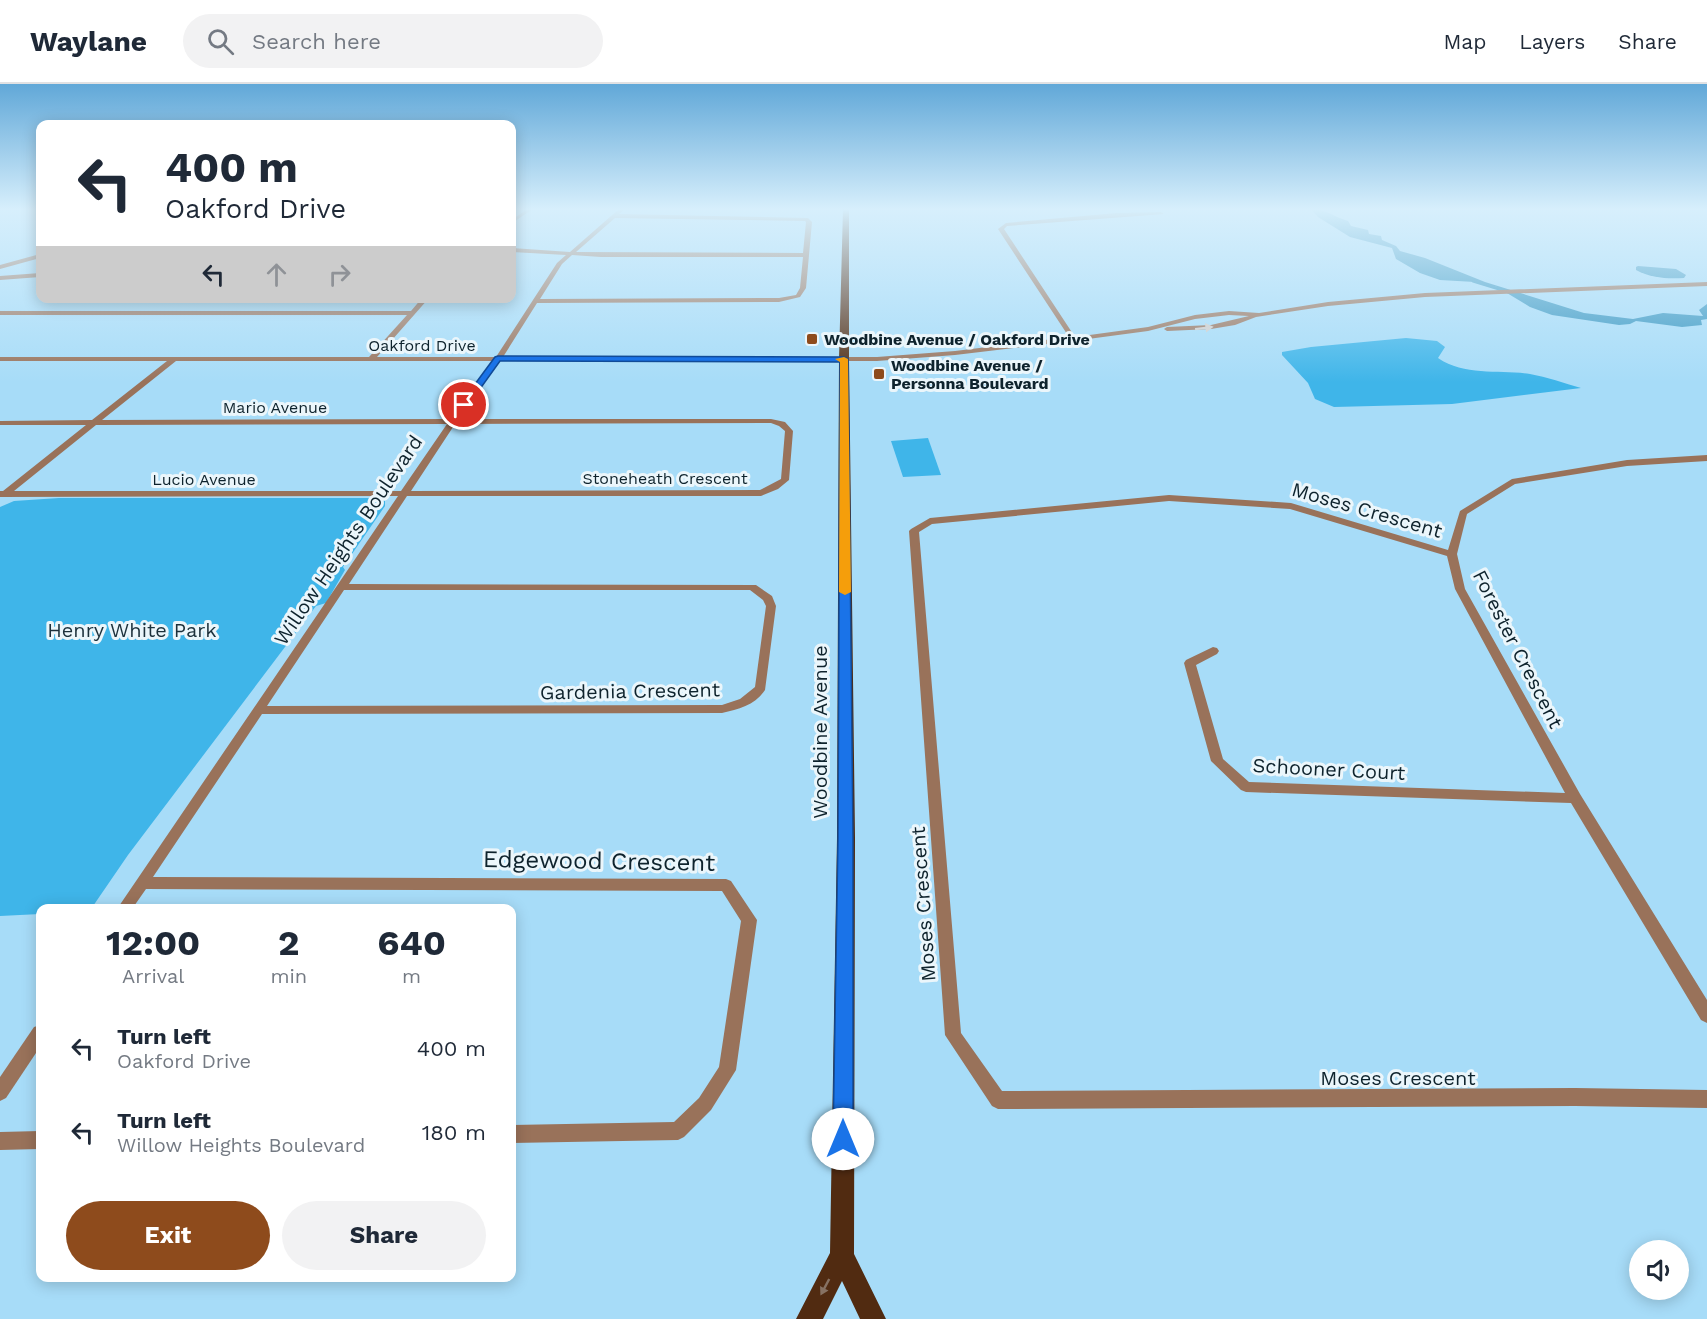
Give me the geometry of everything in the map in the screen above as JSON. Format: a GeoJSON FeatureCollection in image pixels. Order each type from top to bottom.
{"type":"FeatureCollection","features":[{"type":"Feature","properties":{"kind":"main road","name":"Woodbine Avenue"},"geometry":{"type":"LineString","coordinates":[[845,267],[846,838],[842,1255],[873,1319]]}},
{"type":"Feature","properties":{"kind":"main road","name":"Woodbine Avenue"},"geometry":{"type":"LineString","coordinates":[[809,1319],[842,1255]]}},
{"type":"Feature","properties":{"kind":"street","name":"Willow Heights Boulevard"},"geometry":{"type":"LineString","coordinates":[[127,904],[560,267]]}},
{"type":"Feature","properties":{"kind":"street"},"geometry":{"type":"LineString","coordinates":[[535,300],[790,299],[798,296],[803,288],[806,267]]}},
{"type":"Feature","properties":{"kind":"street"},"geometry":{"type":"LineString","coordinates":[[1026,267],[1073,339]]}},
{"type":"Feature","properties":{"kind":"street"},"geometry":{"type":"LineString","coordinates":[[0,278],[36,275]]}},
{"type":"Feature","properties":{"kind":"street"},"geometry":{"type":"LineString","coordinates":[[1148,329],[1196,329],[1239,323],[1259,315],[1328,304],[1425,295],[1707,284]]}},
{"type":"Feature","properties":{"kind":"street"},"geometry":{"type":"LineString","coordinates":[[372,358],[422,303]]}},
{"type":"Feature","properties":{"kind":"street"},"geometry":{"type":"LineString","coordinates":[[0,313],[413,313]]}},
{"type":"Feature","properties":{"kind":"street"},"geometry":{"type":"LineString","coordinates":[[1148,329],[1195,317],[1229,313],[1259,315]]}},
{"type":"Feature","properties":{"kind":"street","name":"Oakford Drive"},"geometry":{"type":"LineString","coordinates":[[0,359],[844,359],[955,353],[1148,329]]}},
{"type":"Feature","properties":{"kind":"street"},"geometry":{"type":"LineString","coordinates":[[1,495],[174,359]]}},
{"type":"Feature","properties":{"kind":"street","name":"Mario Avenue"},"geometry":{"type":"LineString","coordinates":[[0,423],[453,421]]}},
{"type":"Feature","properties":{"kind":"street","name":"Stoneheath Crescent"},"geometry":{"type":"LineString","coordinates":[[404,493],[761,493],[775,488],[785,480],[789,431],[782,424],[771,421],[453,421]]}},
{"type":"Feature","properties":{"kind":"street","name":"Forester Crescent"},"geometry":{"type":"LineString","coordinates":[[1707,458],[1627,463],[1512,482],[1463,513],[1452,554],[1460,589],[1575,798],[1707,1015]]}},
{"type":"Feature","properties":{"kind":"street","name":"Lucio Avenue"},"geometry":{"type":"LineString","coordinates":[[1,495],[404,493]]}},
{"type":"Feature","properties":{"kind":"street","name":"Moses Crescent"},"geometry":{"type":"LineString","coordinates":[[1452,554],[1291,506],[1169,498],[930,521],[914,531],[953,1035],[998,1100],[1575,1097],[1707,1099]]}},
{"type":"Feature","properties":{"kind":"street","name":"Gardenia Crescent"},"geometry":{"type":"LineString","coordinates":[[259,711],[722,709],[748,700],[758,694],[761,687],[771,606],[768,598],[752,587],[342,587]]}},
{"type":"Feature","properties":{"kind":"street","name":"Schooner Court"},"geometry":{"type":"LineString","coordinates":[[1213,651],[1190,663],[1217,761],[1246,787],[1575,798]]}},
{"type":"Feature","properties":{"kind":"street","name":"Edgewood Crescent"},"geometry":{"type":"LineString","coordinates":[[142,882],[726,885],[749,920],[727,1070],[705,1104],[678,1131],[516,1134]]}},
{"type":"Feature","properties":{"kind":"street"},"geometry":{"type":"LineString","coordinates":[[0,1092],[36,1038]]}},
{"type":"Feature","properties":{"kind":"street"},"geometry":{"type":"LineString","coordinates":[[0,1141],[36,1140]]}},
{"type":"Feature","properties":{"kind":"green space"},"geometry":{"type":"Polygon","coordinates":[[[1406,338],[1437,341],[1445,347],[1438,358],[1460,368],[1530,374],[1581,388],[1452,404],[1334,407],[1315,399],[1308,383],[1282,355],[1282,352],[1311,347],[1406,338]]]}},
{"type":"Feature","properties":{"kind":"green space"},"geometry":{"type":"Polygon","coordinates":[[[928,438],[941,475],[903,477],[891,441],[928,438]]]}},
{"type":"Feature","properties":{"kind":"green space","name":"Henry White Park"},"geometry":{"type":"Polygon","coordinates":[[[59,498],[374,498],[385,501],[385,506],[343,567],[345,570],[326,603],[316,606],[128,855],[94,904],[36,904],[36,914],[0,916],[0,507],[14,501],[59,498]]]}},
{"type":"Feature","properties":{"kind":"shaded area"},"geometry":{"type":"Polygon","coordinates":[[[1409,267],[1447,267],[1485,282],[1584,313],[1633,319],[1663,313],[1703,316],[1699,310],[1707,304],[1707,319],[1701,320],[1702,325],[1682,327],[1636,321],[1619,325],[1552,315],[1530,307],[1497,287],[1475,282],[1440,280],[1409,267]]]}},
{"type":"Feature","properties":{"kind":"shaded area"},"geometry":{"type":"Polygon","coordinates":[[[1636,267],[1676,269],[1686,275],[1684,278],[1665,278],[1642,273],[1636,270],[1636,267]]]}},
{"type":"Feature","properties":{"kind":"waterway"},"geometry":{"type":"LineString","coordinates":[[1473,281],[1509,292]]}},
{"type":"Feature","properties":{"kind":"slow traffic"},"geometry":{"type":"LineString","coordinates":[[840,359],[844,359],[845,592]]}},
{"type":"Feature","properties":{"kind":"place","name":"Woodbine Avenue / Oakford Drive"},"geometry":{"type":"Point","coordinates":[812,339]}},
{"type":"Feature","properties":{"kind":"place","name":"Woodbine Avenue / Personna Boulevard"},"geometry":{"type":"Point","coordinates":[879,374]}},
{"type":"Feature","properties":{"kind":"route"},"geometry":{"type":"LineString","coordinates":[[464,405],[498,359],[844,359],[846,838],[843,1139]]}}]}
